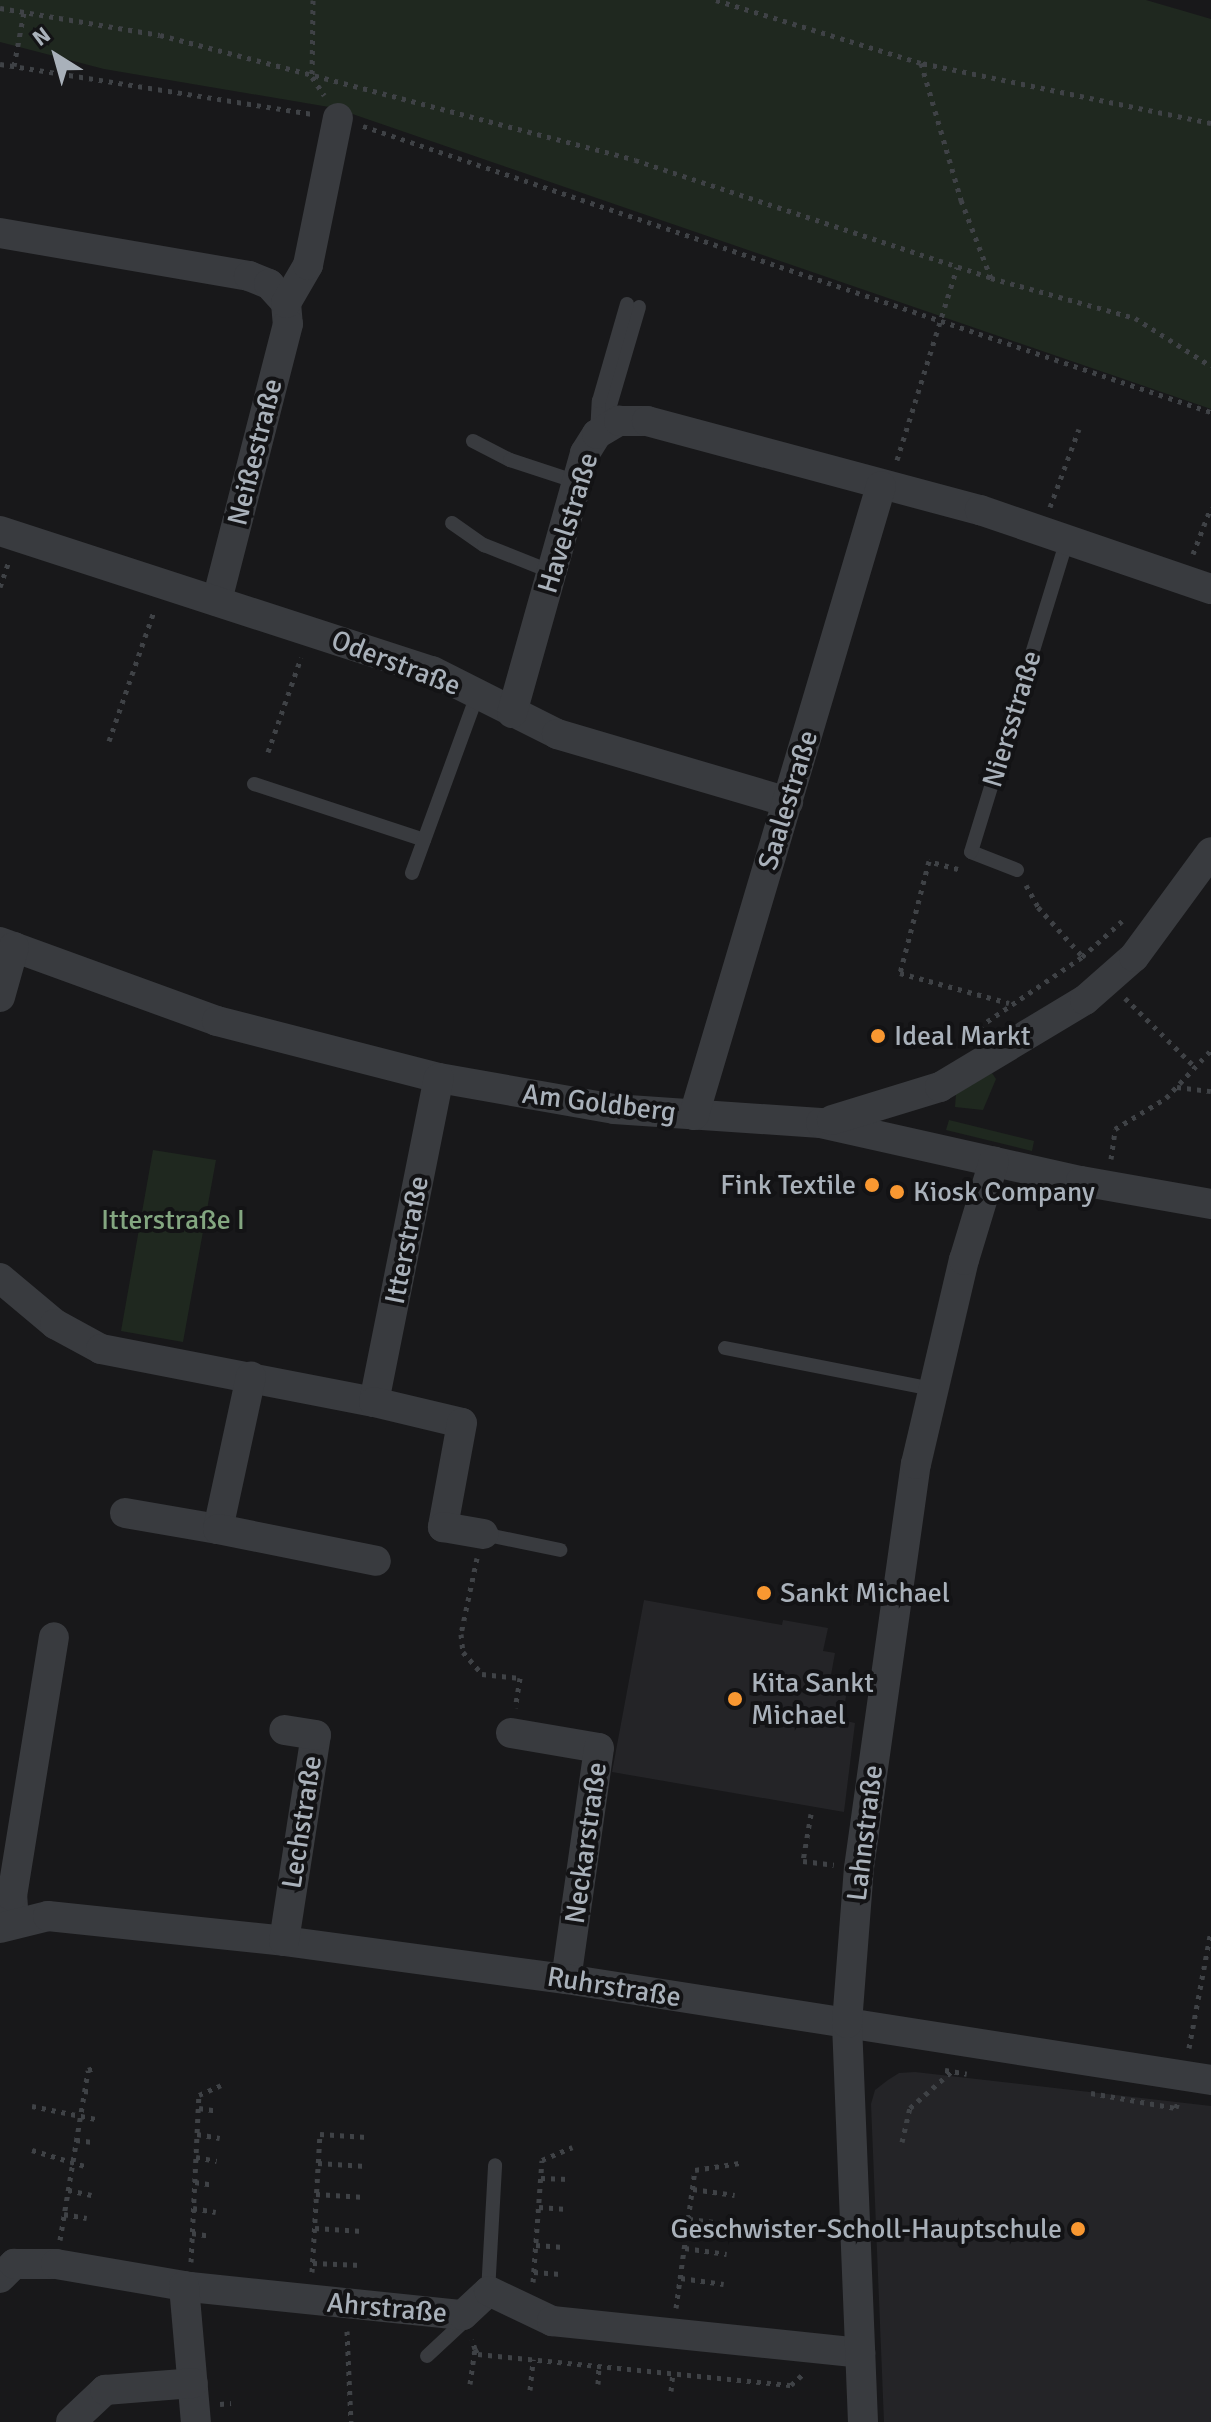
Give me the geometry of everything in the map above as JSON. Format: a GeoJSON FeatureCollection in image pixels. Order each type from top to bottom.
{"type":"FeatureCollection","features":[{"type":"Feature","properties":{"kind":"street","name":"Neißestraße"},"geometry":{"type":"LineString","coordinates":[[217,601],[288,324],[286,303],[308,265],[338,118]]}},
{"type":"Feature","properties":{"kind":"street"},"geometry":{"type":"LineString","coordinates":[[0,233],[249,276],[269,284],[286,303]]}},
{"type":"Feature","properties":{"kind":"street","name":"Havelstraße"},"geometry":{"type":"LineString","coordinates":[[512,713],[577,482],[599,432],[619,421],[647,421],[881,486]]}},
{"type":"Feature","properties":{"kind":"street"},"geometry":{"type":"LineString","coordinates":[[881,486],[1054,535],[1197,584]]}},
{"type":"Feature","properties":{"kind":"street","name":"Saalestraße"},"geometry":{"type":"LineString","coordinates":[[694,1115],[881,486]]}},
{"type":"Feature","properties":{"kind":"street","name":"Oderstraße"},"geometry":{"type":"LineString","coordinates":[[0,531],[432,671],[557,734],[788,802]]}},
{"type":"Feature","properties":{"kind":"street"},"geometry":{"type":"LineString","coordinates":[[821,1123],[865,1113],[940,1087],[1108,982],[1165,918],[1211,852]]}},
{"type":"Feature","properties":{"kind":"street"},"geometry":{"type":"LineString","coordinates":[[0,997],[7,944]]}},
{"type":"Feature","properties":{"kind":"street","name":"Am Goldberg"},"geometry":{"type":"LineString","coordinates":[[7,944],[217,1021],[439,1078],[614,1109],[821,1123],[1211,1204]]}},
{"type":"Feature","properties":{"kind":"street","name":"Itterstraße"},"geometry":{"type":"LineString","coordinates":[[374,1402],[439,1078]]}},
{"type":"Feature","properties":{"kind":"street","name":"Lahnstraße"},"geometry":{"type":"LineString","coordinates":[[863,2422],[847,2023],[859,1868],[916,1464],[994,1161]]}},
{"type":"Feature","properties":{"kind":"street"},"geometry":{"type":"LineString","coordinates":[[0,1278],[55,1324],[101,1349],[374,1402],[462,1423],[443,1527],[483,1534]]}},
{"type":"Feature","properties":{"kind":"street"},"geometry":{"type":"LineString","coordinates":[[218,1529],[251,1377]]}},
{"type":"Feature","properties":{"kind":"street"},"geometry":{"type":"LineString","coordinates":[[125,1513],[376,1561]]}},
{"type":"Feature","properties":{"kind":"street"},"geometry":{"type":"LineString","coordinates":[[7,1925],[54,1637]]}},
{"type":"Feature","properties":{"kind":"street","name":"Lechstraße"},"geometry":{"type":"LineString","coordinates":[[284,1730],[316,1735],[284,1941]]}},
{"type":"Feature","properties":{"kind":"street","name":"Neckarstraße"},"geometry":{"type":"LineString","coordinates":[[511,1733],[599,1748],[566,1979]]}},
{"type":"Feature","properties":{"kind":"street","name":"Ruhrstraße"},"geometry":{"type":"LineString","coordinates":[[7,1925],[48,1916],[84,1918],[284,1941],[566,1979],[1198,2078]]}},
{"type":"Feature","properties":{"kind":"street","name":"Ahrstraße"},"geometry":{"type":"LineString","coordinates":[[3,2269],[14,2264],[56,2264],[187,2287],[463,2315],[489,2291],[530,2315],[860,2353]]}},
{"type":"Feature","properties":{"kind":"street"},"geometry":{"type":"LineString","coordinates":[[187,2287],[196,2422]]}},
{"type":"Feature","properties":{"kind":"street"},"geometry":{"type":"LineString","coordinates":[[71,2422],[105,2390],[193,2383]]}},
{"type":"Feature","properties":{"kind":"lane"},"geometry":{"type":"LineString","coordinates":[[599,432],[599,401],[633,305]]}},
{"type":"Feature","properties":{"kind":"lane"},"geometry":{"type":"LineString","coordinates":[[473,441],[510,460],[577,482]]}},
{"type":"Feature","properties":{"kind":"lane"},"geometry":{"type":"LineString","coordinates":[[452,523],[484,545],[552,572]]}},
{"type":"Feature","properties":{"kind":"lane","name":"Niersstraße"},"geometry":{"type":"LineString","coordinates":[[971,852],[1054,535]]}},
{"type":"Feature","properties":{"kind":"lane"},"geometry":{"type":"LineString","coordinates":[[412,873],[477,695]]}},
{"type":"Feature","properties":{"kind":"lane"},"geometry":{"type":"LineString","coordinates":[[254,784],[424,840]]}},
{"type":"Feature","properties":{"kind":"lane"},"geometry":{"type":"LineString","coordinates":[[971,852],[1017,870]]}},
{"type":"Feature","properties":{"kind":"lane"},"geometry":{"type":"LineString","coordinates":[[725,1348],[933,1389]]}},
{"type":"Feature","properties":{"kind":"lane"},"geometry":{"type":"LineString","coordinates":[[483,1534],[560,1550]]}},
{"type":"Feature","properties":{"kind":"lane"},"geometry":{"type":"LineString","coordinates":[[427,2356],[466,2323],[489,2291],[495,2165]]}},
{"type":"Feature","properties":{"kind":"path"},"geometry":{"type":"LineString","coordinates":[[313,0],[312,77],[338,118]]}},
{"type":"Feature","properties":{"kind":"path"},"geometry":{"type":"LineString","coordinates":[[716,0],[921,63],[1211,123]]}},
{"type":"Feature","properties":{"kind":"path"},"geometry":{"type":"LineString","coordinates":[[0,8],[145,31],[635,160],[991,278],[1135,318],[1211,366]]}},
{"type":"Feature","properties":{"kind":"path"},"geometry":{"type":"LineString","coordinates":[[14,67],[24,12]]}},
{"type":"Feature","properties":{"kind":"path"},"geometry":{"type":"LineString","coordinates":[[921,63],[961,200],[991,278]]}},
{"type":"Feature","properties":{"kind":"path"},"geometry":{"type":"LineString","coordinates":[[0,64],[338,118],[939,324],[1211,412]]}},
{"type":"Feature","properties":{"kind":"path"},"geometry":{"type":"LineString","coordinates":[[881,486],[895,468],[957,267]]}},
{"type":"Feature","properties":{"kind":"path"},"geometry":{"type":"LineString","coordinates":[[1054,535],[1079,429]]}},
{"type":"Feature","properties":{"kind":"path"},"geometry":{"type":"LineString","coordinates":[[1197,584],[1211,507]]}},
{"type":"Feature","properties":{"kind":"path"},"geometry":{"type":"LineString","coordinates":[[109,741],[163,584]]}},
{"type":"Feature","properties":{"kind":"path"},"geometry":{"type":"LineString","coordinates":[[268,752],[310,631]]}},
{"type":"Feature","properties":{"kind":"path"},"geometry":{"type":"LineString","coordinates":[[971,852],[966,872],[929,861],[900,973],[1010,1003]]}},
{"type":"Feature","properties":{"kind":"path"},"geometry":{"type":"LineString","coordinates":[[1017,870],[1038,907],[1082,957],[1195,1067]]}},
{"type":"Feature","properties":{"kind":"path"},"geometry":{"type":"LineString","coordinates":[[973,1032],[1010,1003],[1082,957],[1125,919]]}},
{"type":"Feature","properties":{"kind":"path"},"geometry":{"type":"LineString","coordinates":[[1113,1145],[1115,1129],[1176,1086],[1211,1050]]}},
{"type":"Feature","properties":{"kind":"path"},"geometry":{"type":"LineString","coordinates":[[1176,1086],[1211,1091]]}},
{"type":"Feature","properties":{"kind":"path"},"geometry":{"type":"LineString","coordinates":[[483,1534],[461,1634],[463,1652],[482,1674],[520,1678],[511,1733]]}},
{"type":"Feature","properties":{"kind":"path"},"geometry":{"type":"LineString","coordinates":[[811,1814],[803,1861],[859,1868]]}},
{"type":"Feature","properties":{"kind":"path"},"geometry":{"type":"LineString","coordinates":[[1198,2078],[1211,1931]]}},
{"type":"Feature","properties":{"kind":"path"},"geometry":{"type":"LineString","coordinates":[[56,2264],[88,2070],[97,2067]]}},
{"type":"Feature","properties":{"kind":"path"},"geometry":{"type":"LineString","coordinates":[[902,2142],[910,2108],[952,2072]]}},
{"type":"Feature","properties":{"kind":"path"},"geometry":{"type":"LineString","coordinates":[[187,2287],[199,2095],[221,2085]]}},
{"type":"Feature","properties":{"kind":"path"},"geometry":{"type":"LineString","coordinates":[[84,2091],[93,2092]]}},
{"type":"Feature","properties":{"kind":"path"},"geometry":{"type":"LineString","coordinates":[[32,2106],[96,2119]]}},
{"type":"Feature","properties":{"kind":"path"},"geometry":{"type":"LineString","coordinates":[[199,2108],[217,2111]]}},
{"type":"Feature","properties":{"kind":"path"},"geometry":{"type":"LineString","coordinates":[[197,2134],[220,2138]]}},
{"type":"Feature","properties":{"kind":"path"},"geometry":{"type":"LineString","coordinates":[[310,2301],[320,2134],[367,2137]]}},
{"type":"Feature","properties":{"kind":"path"},"geometry":{"type":"LineString","coordinates":[[76,2140],[93,2142]]}},
{"type":"Feature","properties":{"kind":"path"},"geometry":{"type":"LineString","coordinates":[[530,2315],[542,2160],[572,2147]]}},
{"type":"Feature","properties":{"kind":"path"},"geometry":{"type":"LineString","coordinates":[[32,2150],[88,2167]]}},
{"type":"Feature","properties":{"kind":"path"},"geometry":{"type":"LineString","coordinates":[[196,2157],[217,2161]]}},
{"type":"Feature","properties":{"kind":"path"},"geometry":{"type":"LineString","coordinates":[[318,2163],[366,2166]]}},
{"type":"Feature","properties":{"kind":"path"},"geometry":{"type":"LineString","coordinates":[[673,2333],[695,2170],[739,2163]]}},
{"type":"Feature","properties":{"kind":"path"},"geometry":{"type":"LineString","coordinates":[[541,2178],[569,2179]]}},
{"type":"Feature","properties":{"kind":"path"},"geometry":{"type":"LineString","coordinates":[[195,2182],[213,2185]]}},
{"type":"Feature","properties":{"kind":"path"},"geometry":{"type":"LineString","coordinates":[[693,2189],[735,2195]]}},
{"type":"Feature","properties":{"kind":"path"},"geometry":{"type":"LineString","coordinates":[[68,2190],[91,2195]]}},
{"type":"Feature","properties":{"kind":"path"},"geometry":{"type":"LineString","coordinates":[[316,2194],[365,2197]]}},
{"type":"Feature","properties":{"kind":"path"},"geometry":{"type":"LineString","coordinates":[[539,2207],[567,2209]]}},
{"type":"Feature","properties":{"kind":"path"},"geometry":{"type":"LineString","coordinates":[[193,2208],[216,2212]]}},
{"type":"Feature","properties":{"kind":"path"},"geometry":{"type":"LineString","coordinates":[[64,2214],[87,2218]]}},
{"type":"Feature","properties":{"kind":"path"},"geometry":{"type":"LineString","coordinates":[[689,2219],[731,2224]]}},
{"type":"Feature","properties":{"kind":"path"},"geometry":{"type":"LineString","coordinates":[[315,2228],[363,2231]]}},
{"type":"Feature","properties":{"kind":"path"},"geometry":{"type":"LineString","coordinates":[[192,2233],[211,2236]]}},
{"type":"Feature","properties":{"kind":"path"},"geometry":{"type":"LineString","coordinates":[[536,2245],[564,2247]]}},
{"type":"Feature","properties":{"kind":"path"},"geometry":{"type":"LineString","coordinates":[[685,2248],[727,2254]]}},
{"type":"Feature","properties":{"kind":"path"},"geometry":{"type":"LineString","coordinates":[[313,2263],[362,2265]]}},
{"type":"Feature","properties":{"kind":"path"},"geometry":{"type":"LineString","coordinates":[[534,2272],[561,2274]]}},
{"type":"Feature","properties":{"kind":"path"},"geometry":{"type":"LineString","coordinates":[[681,2278],[724,2284]]}},
{"type":"Feature","properties":{"kind":"path"},"geometry":{"type":"LineString","coordinates":[[346,2305],[351,2422]]}},
{"type":"Feature","properties":{"kind":"path"},"geometry":{"type":"LineString","coordinates":[[466,2323],[475,2349],[470,2384]]}},
{"type":"Feature","properties":{"kind":"path"},"geometry":{"type":"LineString","coordinates":[[475,2349],[533,2359],[673,2373],[762,2386],[791,2385],[813,2365]]}},
{"type":"Feature","properties":{"kind":"path"},"geometry":{"type":"LineString","coordinates":[[530,2390],[533,2359]]}},
{"type":"Feature","properties":{"kind":"path"},"geometry":{"type":"LineString","coordinates":[[598,2384],[599,2366]]}},
{"type":"Feature","properties":{"kind":"path"},"geometry":{"type":"LineString","coordinates":[[671,2391],[673,2373]]}},
{"type":"Feature","properties":{"kind":"shaded area","name":"Kita Sankt Michael"},"geometry":{"type":"Polygon","coordinates":[[[644,1600],[782,1625],[783,1620],[828,1628],[823,1651],[835,1653],[829,1686],[847,1690],[842,1720],[855,1723],[844,1812],[612,1772],[644,1600]]]}},
{"type":"Feature","properties":{"kind":"shaded area"},"geometry":{"type":"Polygon","coordinates":[[[915,2072],[1211,2106],[1211,2422],[884,2422],[871,2104],[875,2090],[888,2080],[899,2073],[915,2072]]]}},
{"type":"Feature","properties":{"kind":"green space"},"geometry":{"type":"Polygon","coordinates":[[[0,0],[1146,0],[1211,19],[1211,409],[335,108],[104,69],[0,42],[0,0]]]}},
{"type":"Feature","properties":{"kind":"green space"},"geometry":{"type":"Polygon","coordinates":[[[992,1073],[996,1079],[983,1110],[955,1107],[956,1094],[992,1073]]]}},
{"type":"Feature","properties":{"kind":"green space"},"geometry":{"type":"Polygon","coordinates":[[[949,1120],[1034,1141],[1032,1151],[946,1130],[949,1120]]]}},
{"type":"Feature","properties":{"kind":"green space","name":"Itterstraße I"},"geometry":{"type":"Polygon","coordinates":[[[153,1150],[216,1160],[183,1342],[121,1331],[153,1150]]]}},
{"type":"Feature","properties":{"kind":"place","name":"Ideal Markt"},"geometry":{"type":"Point","coordinates":[878,1036]}},
{"type":"Feature","properties":{"kind":"place","name":"Fink Textile"},"geometry":{"type":"Point","coordinates":[872,1185]}},
{"type":"Feature","properties":{"kind":"place","name":"Kiosk Company"},"geometry":{"type":"Point","coordinates":[897,1192]}},
{"type":"Feature","properties":{"kind":"place","name":"Sankt Michael"},"geometry":{"type":"Point","coordinates":[764,1593]}},
{"type":"Feature","properties":{"kind":"place","name":"Kita Sankt Michael"},"geometry":{"type":"Point","coordinates":[735,1699]}},
{"type":"Feature","properties":{"kind":"place","name":"Geschwister-Scholl-Hauptschule"},"geometry":{"type":"Point","coordinates":[1078,2229]}}]}
